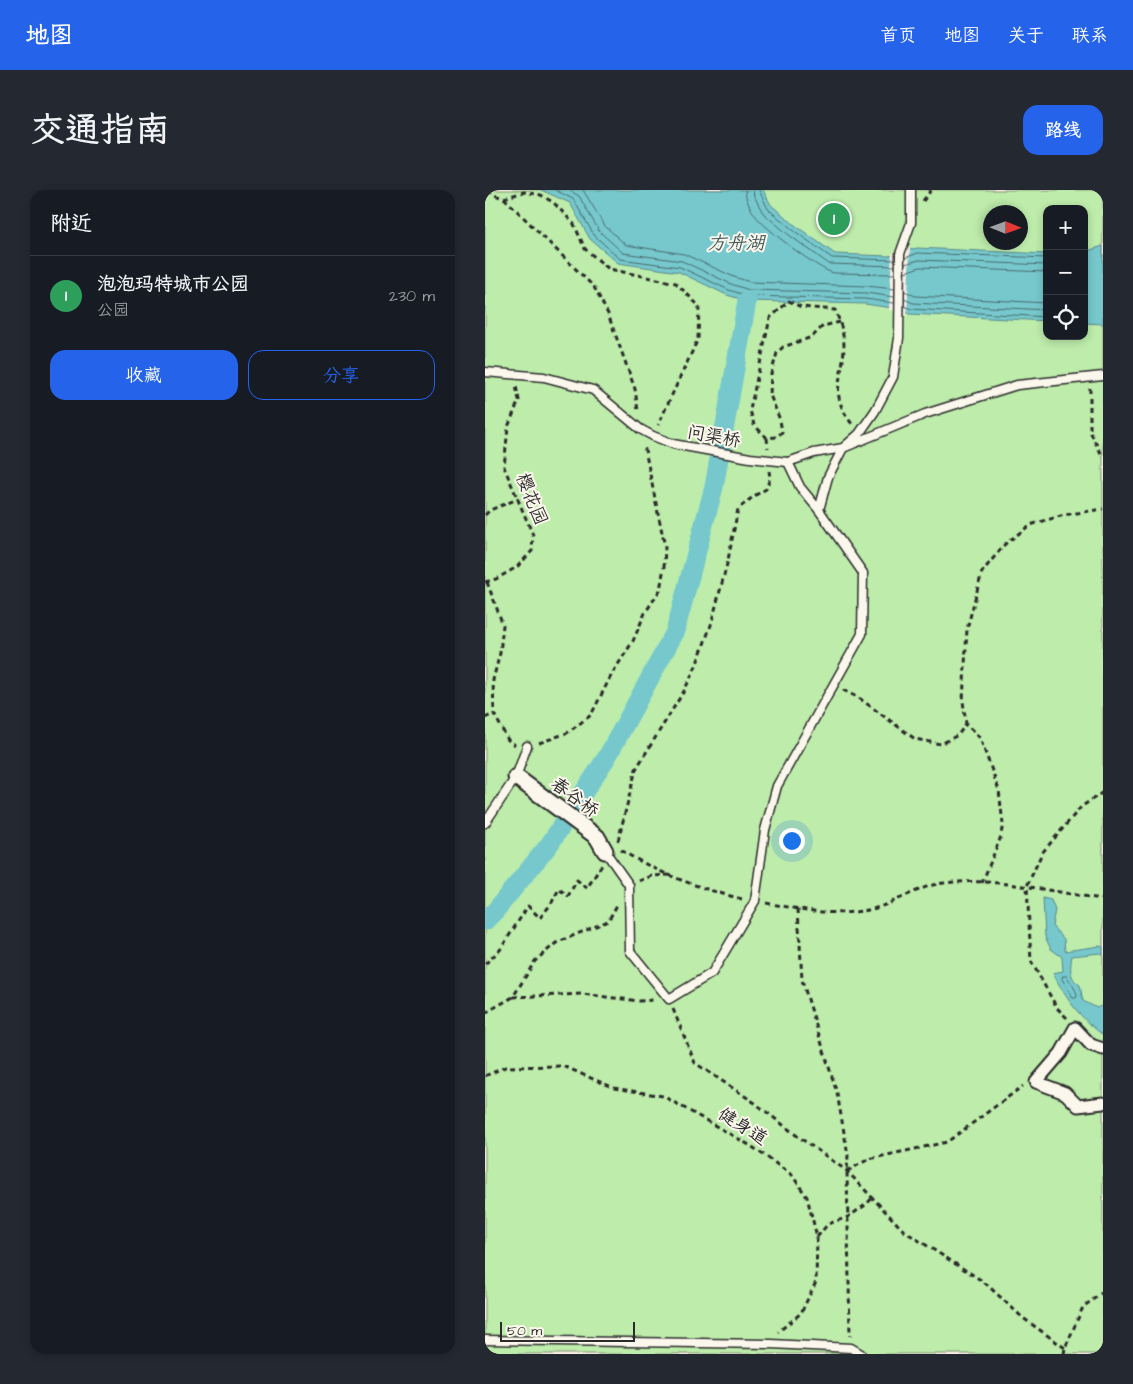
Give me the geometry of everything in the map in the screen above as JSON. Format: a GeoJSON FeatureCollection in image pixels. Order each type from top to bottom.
{"type":"FeatureCollection","features":[{"type":"Feature","properties":{"kind":"street","name":"春谷桥"},"geometry":{"type":"LineString","coordinates":[[516,777],[597,837],[607,852]]}},
{"type":"Feature","properties":{"kind":"street"},"geometry":{"type":"LineString","coordinates":[[1103,1050],[1091,1045],[1075,1028],[1061,1054],[1036,1082],[1065,1093],[1078,1106],[1103,1103]]}},
{"type":"Feature","properties":{"kind":"lane"},"geometry":{"type":"LineString","coordinates":[[819,510],[828,477],[843,448],[859,434],[875,411],[893,377],[899,338],[901,246],[911,223],[911,190]]}},
{"type":"Feature","properties":{"kind":"lane","name":"问渠桥"},"geometry":{"type":"LineString","coordinates":[[485,372],[544,377],[593,390],[640,429],[673,444],[750,458],[789,462]]}},
{"type":"Feature","properties":{"kind":"lane"},"geometry":{"type":"LineString","coordinates":[[607,852],[629,885],[630,951],[669,999],[712,973],[755,901],[765,830],[777,786],[862,634],[863,573],[819,510],[800,487],[789,462],[814,453],[843,448],[925,414],[1017,385],[1103,376]]}},
{"type":"Feature","properties":{"kind":"lane"},"geometry":{"type":"LineString","coordinates":[[485,824],[516,777],[527,746]]}},
{"type":"Feature","properties":{"kind":"lane"},"geometry":{"type":"LineString","coordinates":[[485,1340],[771,1344],[851,1348],[861,1354]]}},
{"type":"Feature","properties":{"kind":"path"},"geometry":{"type":"LineString","coordinates":[[487,190],[494,195],[504,198],[594,287],[608,314],[635,390],[640,429],[665,547],[660,590],[645,613],[633,641],[612,674],[591,715],[567,733],[545,742],[527,746]]}},
{"type":"Feature","properties":{"kind":"path"},"geometry":{"type":"LineString","coordinates":[[504,198],[524,192],[541,195],[554,203],[574,224],[585,249],[609,269],[676,283],[699,306],[698,339],[653,436]]}},
{"type":"Feature","properties":{"kind":"path"},"geometry":{"type":"LineString","coordinates":[[859,434],[841,410],[837,390],[842,370],[844,346],[840,322],[835,310],[801,307],[789,301],[770,318],[750,410],[754,425],[767,438],[770,478],[766,488],[738,509],[711,625],[696,666],[673,710],[636,769],[621,834],[616,846],[669,875],[725,895],[831,914],[869,910],[942,883],[1027,886],[1103,899]]}},
{"type":"Feature","properties":{"kind":"path"},"geometry":{"type":"LineString","coordinates":[[767,438],[777,436],[782,432],[780,420],[770,395],[771,374],[777,353],[783,347],[812,337],[823,326],[840,322]]}},
{"type":"Feature","properties":{"kind":"path","name":"樱花园"},"geometry":{"type":"LineString","coordinates":[[515,376],[519,400],[508,427],[504,467],[529,522],[533,535],[531,551],[517,567],[495,580],[486,582],[503,625],[500,653],[493,680],[494,714],[508,740],[515,745],[527,746]]}},
{"type":"Feature","properties":{"kind":"path"},"geometry":{"type":"LineString","coordinates":[[1089,378],[1091,398],[1090,432],[1103,457]]}},
{"type":"Feature","properties":{"kind":"path"},"geometry":{"type":"LineString","coordinates":[[485,515],[490,510],[517,499]]}},
{"type":"Feature","properties":{"kind":"path"},"geometry":{"type":"LineString","coordinates":[[982,883],[1000,839],[1003,824],[999,790],[980,738],[966,724],[963,701],[967,629],[982,572],[1005,544],[1030,525],[1064,515],[1103,510]]}},
{"type":"Feature","properties":{"kind":"path"},"geometry":{"type":"LineString","coordinates":[[832,685],[859,698],[915,739],[941,744],[958,735],[966,724]]}},
{"type":"Feature","properties":{"kind":"path"},"geometry":{"type":"LineString","coordinates":[[485,718],[494,714]]}},
{"type":"Feature","properties":{"kind":"path"},"geometry":{"type":"LineString","coordinates":[[1069,1020],[1057,1008],[1031,961],[1027,886],[1042,853],[1081,807],[1103,792]]}},
{"type":"Feature","properties":{"kind":"path"},"geometry":{"type":"LineString","coordinates":[[485,964],[500,950],[528,906],[540,918],[551,904],[559,889],[568,896],[577,880],[587,888],[607,852]]}},
{"type":"Feature","properties":{"kind":"path"},"geometry":{"type":"LineString","coordinates":[[513,998],[535,961],[556,943],[607,921],[629,885],[652,876],[669,875]]}},
{"type":"Feature","properties":{"kind":"path"},"geometry":{"type":"LineString","coordinates":[[798,908],[802,980],[837,1093],[848,1155],[851,1348]]}},
{"type":"Feature","properties":{"kind":"path"},"geometry":{"type":"LineString","coordinates":[[485,1012],[513,998],[582,994],[639,1001],[669,999],[695,1062],[755,1103],[847,1171],[904,1232],[984,1282],[1023,1318],[1065,1348]]}},
{"type":"Feature","properties":{"kind":"path","name":"健身道"},"geometry":{"type":"LineString","coordinates":[[485,1076],[505,1067],[563,1066],[614,1088],[663,1096],[751,1146],[792,1175],[807,1197],[817,1237],[816,1282],[801,1313],[777,1332],[771,1344]]}},
{"type":"Feature","properties":{"kind":"path"},"geometry":{"type":"LineString","coordinates":[[847,1171],[869,1159],[947,1142],[1024,1086]]}},
{"type":"Feature","properties":{"kind":"path"},"geometry":{"type":"LineString","coordinates":[[817,1237],[828,1224],[848,1217],[867,1204],[872,1198]]}},
{"type":"Feature","properties":{"kind":"path"},"geometry":{"type":"LineString","coordinates":[[1064,1354],[1083,1307],[1103,1292]]}},
{"type":"Feature","properties":{"kind":"green space"},"geometry":{"type":"Polygon","coordinates":[[[485,190],[1103,190],[1103,1354],[485,1354],[485,190]]]}},
{"type":"Feature","properties":{"kind":"water","name":"方舟湖"},"geometry":{"type":"Polygon","coordinates":[[[541,190],[763,190],[771,205],[835,254],[889,256],[917,248],[1043,254],[1043,321],[909,314],[899,309],[865,304],[747,301],[727,295],[679,272],[618,263],[590,239],[570,203],[541,190]]]}},
{"type":"Feature","properties":{"kind":"water"},"geometry":{"type":"Polygon","coordinates":[[[1103,246],[1103,324],[1088,323],[1088,251],[1103,246]]]}},
{"type":"Feature","properties":{"kind":"water"},"geometry":{"type":"Polygon","coordinates":[[[1043,898],[1051,900],[1055,910],[1052,926],[1064,939],[1065,951],[1103,947],[1103,955],[1100,953],[1072,956],[1071,968],[1072,976],[1080,985],[1083,1001],[1097,1008],[1103,1005],[1103,1035],[1074,1007],[1053,973],[1063,971],[1062,957],[1051,949],[1045,937],[1043,898]]]}},
{"type":"Feature","properties":{"kind":"pier"},"geometry":{"type":"Polygon","coordinates":[[[910,248],[907,316],[898,311],[889,310],[892,253],[910,248]]]}},
{"type":"Feature","properties":{"kind":"waterway"},"geometry":{"type":"LineString","coordinates":[[485,921],[549,845],[607,757],[675,632],[714,487],[747,301]]}},
{"type":"Feature","properties":{"kind":"place","name":"泡泡玛特城市公园"},"geometry":{"type":"Point","coordinates":[834,219]}}]}
